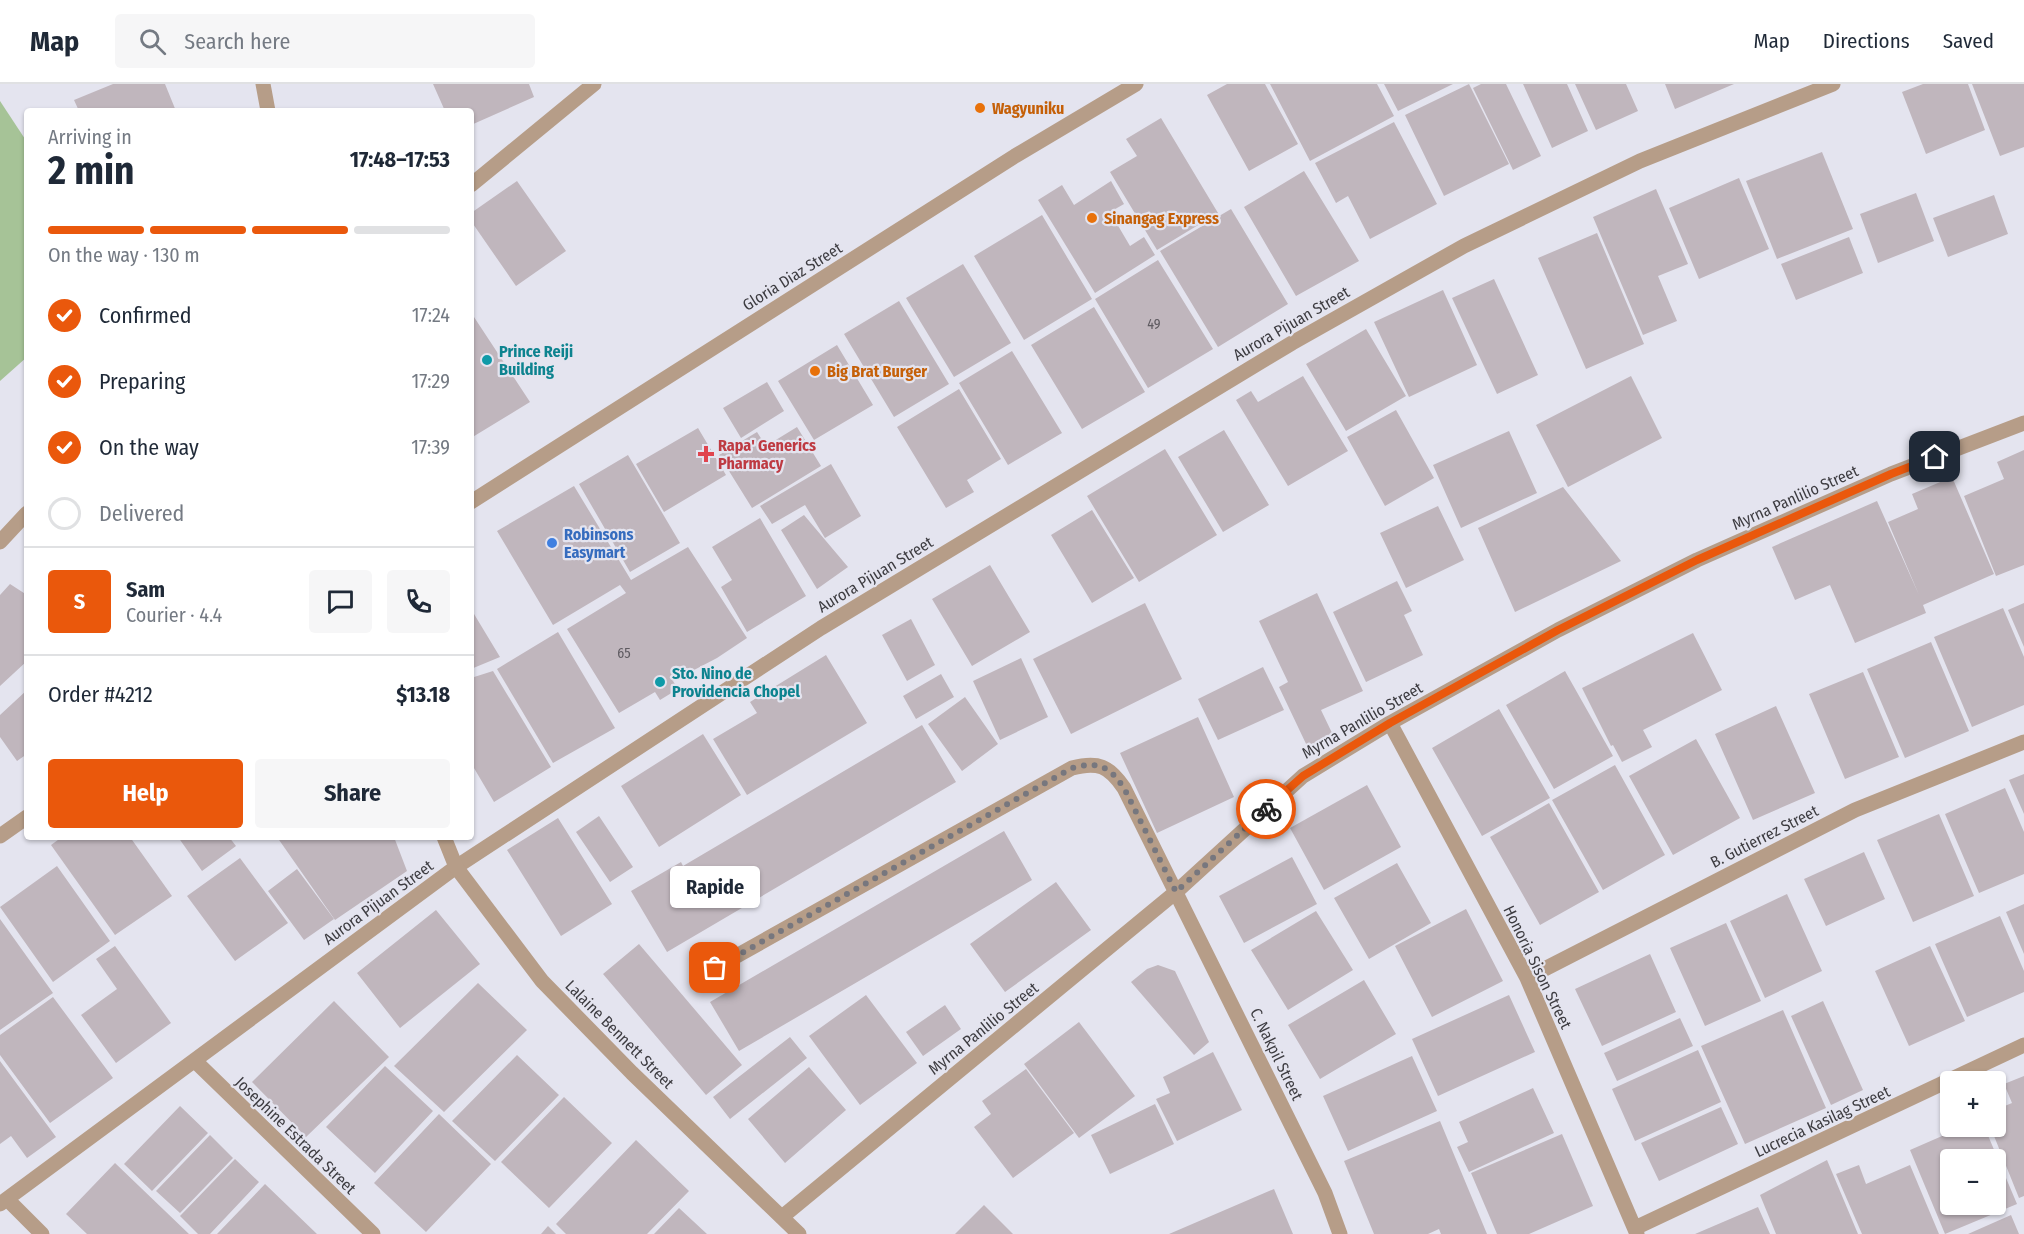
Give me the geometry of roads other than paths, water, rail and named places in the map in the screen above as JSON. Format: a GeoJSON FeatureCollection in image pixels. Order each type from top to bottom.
{"type":"FeatureCollection","features":[{"type":"Feature","properties":{"kind":"street"},"geometry":{"type":"LineString","coordinates":[[262,84],[267,108]]}},
{"type":"Feature","properties":{"kind":"street","name":"Gloria Diaz Street"},"geometry":{"type":"LineString","coordinates":[[474,500],[1015,156],[1136,84]]}},
{"type":"Feature","properties":{"kind":"street","name":"Aurora Pijuan Street"},"geometry":{"type":"LineString","coordinates":[[3,1202],[456,867],[821,628],[1292,343],[1464,246],[1640,161],[1814,87],[1833,84]]}},
{"type":"Feature","properties":{"kind":"street"},"geometry":{"type":"LineString","coordinates":[[474,182],[586,87]]}},
{"type":"Feature","properties":{"kind":"street","name":"Myrna Panlilio Street"},"geometry":{"type":"LineString","coordinates":[[782,1217],[1176,892],[1303,776],[1390,723],[1558,630],[1697,560],[1891,474],[2024,423]]}},
{"type":"Feature","properties":{"kind":"street"},"geometry":{"type":"LineString","coordinates":[[0,542],[24,516]]}},
{"type":"Feature","properties":{"kind":"street","name":"Honoria Sison Street"},"geometry":{"type":"LineString","coordinates":[[1390,723],[1527,978],[1636,1231]]}},
{"type":"Feature","properties":{"kind":"street","name":"B. Gutierrez Street"},"geometry":{"type":"LineString","coordinates":[[1527,978],[1855,810],[2024,742]]}},
{"type":"Feature","properties":{"kind":"street","name":"C. Nakpil Street"},"geometry":{"type":"LineString","coordinates":[[715,968],[1072,768],[1086,764],[1101,765],[1114,774],[1124,788],[1325,1193],[1340,1234]]}},
{"type":"Feature","properties":{"kind":"street"},"geometry":{"type":"LineString","coordinates":[[0,836],[24,819]]}},
{"type":"Feature","properties":{"kind":"street","name":"Lalaine Bennett Street"},"geometry":{"type":"LineString","coordinates":[[445,840],[456,867],[542,981],[632,1073],[799,1234]]}},
{"type":"Feature","properties":{"kind":"street","name":"Lucrecia Kasilag Street"},"geometry":{"type":"LineString","coordinates":[[1636,1231],[2024,1045]]}},
{"type":"Feature","properties":{"kind":"street","name":"Josephine Estrada Street"},"geometry":{"type":"LineString","coordinates":[[195,1061],[373,1234]]}},
{"type":"Feature","properties":{"kind":"street"},"geometry":{"type":"LineString","coordinates":[[3,1202],[42,1234]]}},
{"type":"Feature","properties":{"kind":"place","name":"Wagyuniku"},"geometry":{"type":"Point","coordinates":[980,108]}},
{"type":"Feature","properties":{"kind":"place","name":"Sinangag Express"},"geometry":{"type":"Point","coordinates":[1092,218]}},
{"type":"Feature","properties":{"kind":"place","name":"Prince Reiji Building"},"geometry":{"type":"Point","coordinates":[487,360]}},
{"type":"Feature","properties":{"kind":"place","name":"Big Brat Burger"},"geometry":{"type":"Point","coordinates":[815,371]}},
{"type":"Feature","properties":{"kind":"place","name":"Rapa' Generics Pharmacy"},"geometry":{"type":"Point","coordinates":[706,454]}},
{"type":"Feature","properties":{"kind":"place","name":"Robinsons Easymart"},"geometry":{"type":"Point","coordinates":[552,543]}},
{"type":"Feature","properties":{"kind":"place","name":"Sto. Nino de Providencia Chopel"},"geometry":{"type":"Point","coordinates":[660,682]}},
{"type":"Feature","properties":{"kind":"place","name":"Rapide"},"geometry":{"type":"Point","coordinates":[715,968]}}]}
